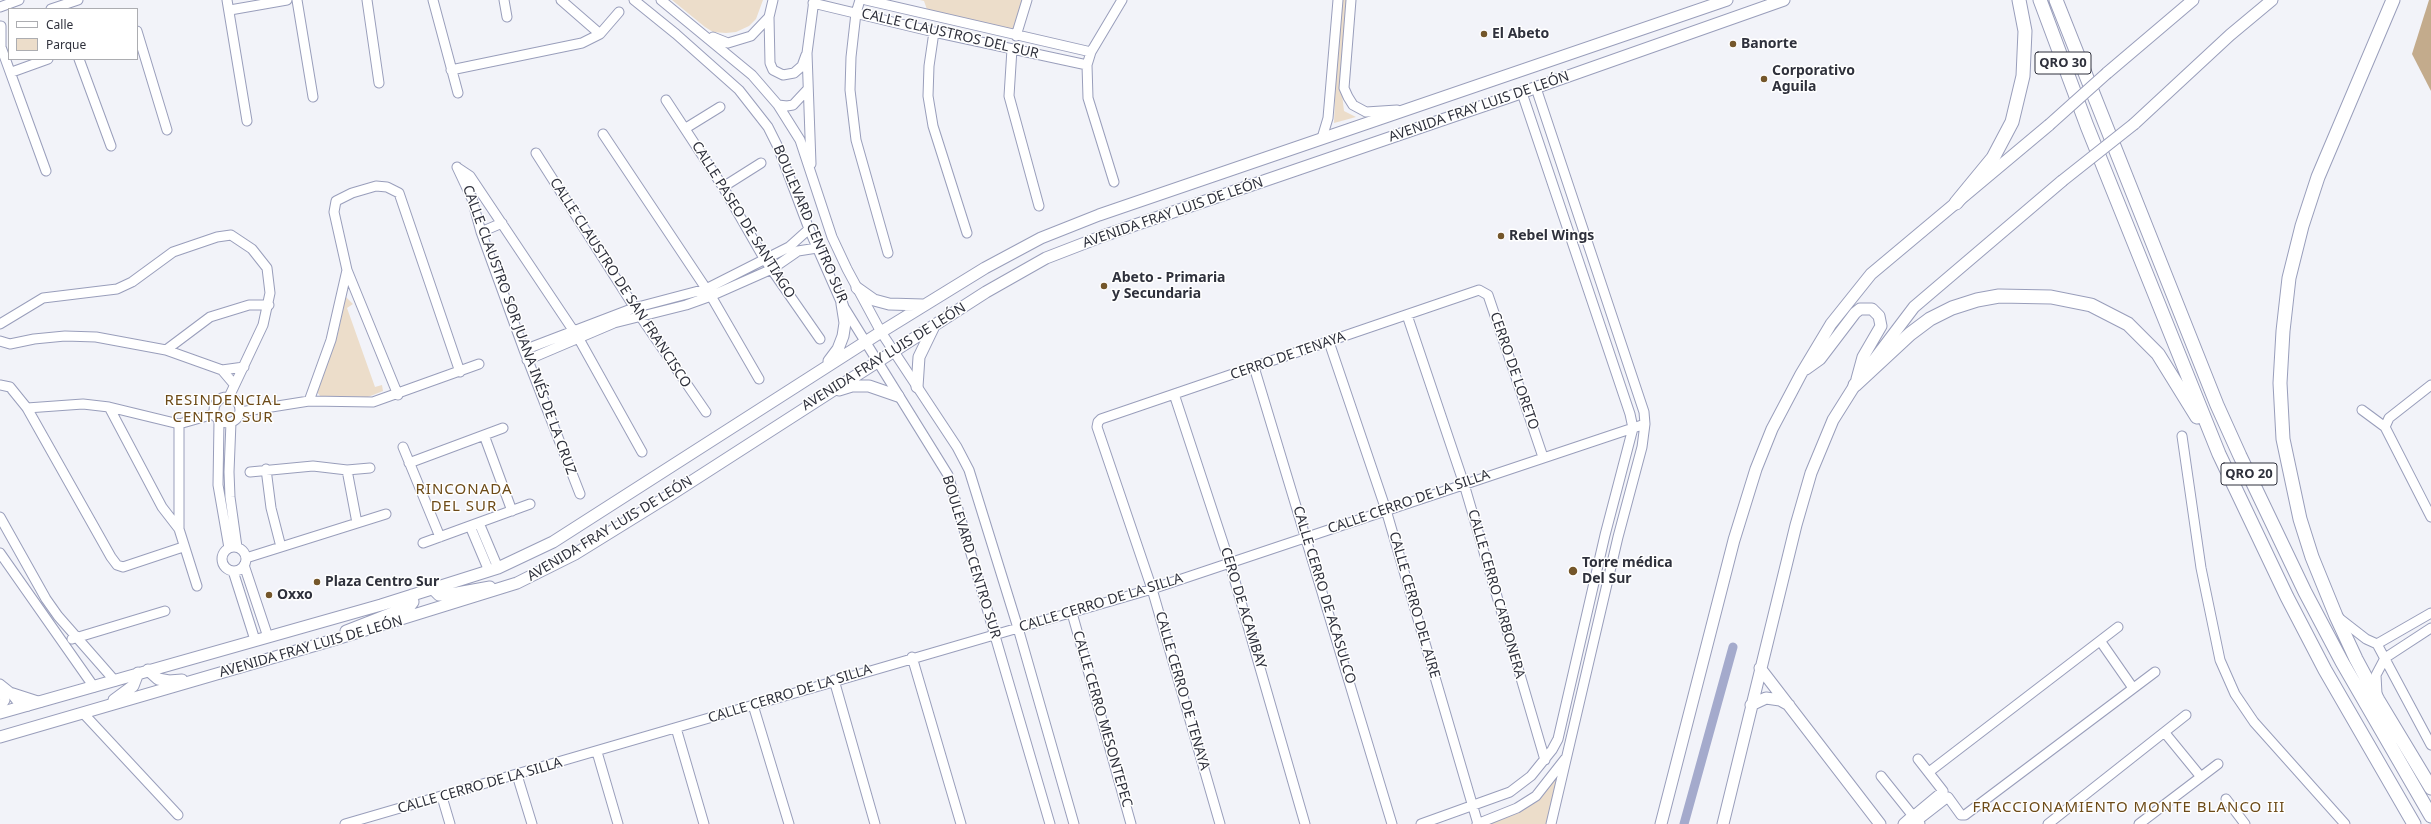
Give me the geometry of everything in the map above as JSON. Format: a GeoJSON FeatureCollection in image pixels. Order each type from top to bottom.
{"type":"FeatureCollection","features":[{"type":"Feature","properties":{"kind":"highway"},"geometry":{"type":"LineString","coordinates":[[1956,203],[1993,158],[2012,122],[2023,76],[2025,31],[2019,0]]}},
{"type":"Feature","properties":{"kind":"highway"},"geometry":{"type":"LineString","coordinates":[[2034,0],[2054,38]]}},
{"type":"Feature","properties":{"kind":"highway","name":"QRO 30"},"geometry":{"type":"LineString","coordinates":[[2040,0],[2087,126]]}},
{"type":"Feature","properties":{"kind":"highway","name":"QRO 30"},"geometry":{"type":"LineString","coordinates":[[2056,0],[2101,116]]}},
{"type":"Feature","properties":{"kind":"highway"},"geometry":{"type":"LineString","coordinates":[[2064,0],[2072,21],[2084,70]]}},
{"type":"Feature","properties":{"kind":"highway"},"geometry":{"type":"LineString","coordinates":[[2393,0],[2318,177],[2302,226],[2289,278],[2283,331],[2280,383],[2283,439],[2290,480],[2312,557],[2336,616],[2356,659],[2378,700],[2431,788]]}},
{"type":"Feature","properties":{"kind":"highway","name":"QRO 20"},"geometry":{"type":"LineString","coordinates":[[2101,116],[2217,405],[2240,456],[2305,592],[2342,662],[2431,816]]}},
{"type":"Feature","properties":{"kind":"highway","name":"QRO 20"},"geometry":{"type":"LineString","coordinates":[[2087,126],[2219,454],[2284,590],[2322,664],[2414,824]]}},
{"type":"Feature","properties":{"kind":"highway"},"geometry":{"type":"LineString","coordinates":[[1855,385],[1910,334],[1930,319],[1952,308],[1977,300],[1999,296],[2051,297],[2072,300],[2109,313],[2128,324],[2144,338],[2170,371],[2219,454]]}},
{"type":"Feature","properties":{"kind":"main road","name":"AVENIDA FRAY LUIS DE LEÓN"},"geometry":{"type":"LineString","coordinates":[[0,713],[433,589],[494,570],[553,542],[864,342],[926,304],[1041,238],[1099,215],[1727,0]]}},
{"type":"Feature","properties":{"kind":"main road","name":"AVENIDA FRAY LUIS DE LEÓN"},"geometry":{"type":"LineString","coordinates":[[0,737],[330,641],[512,586],[542,572],[581,550],[893,351],[935,326],[986,292],[1046,258],[1103,236],[1522,93],[1784,0]]}},
{"type":"Feature","properties":{"kind":"main road"},"geometry":{"type":"LineString","coordinates":[[1661,824],[1734,540],[1756,469],[1772,429],[1801,374],[1831,324],[1871,274],[2049,125],[2107,73],[2193,0]]}},
{"type":"Feature","properties":{"kind":"main road"},"geometry":{"type":"LineString","coordinates":[[1723,824],[1783,574],[1811,473],[1833,420],[1855,385],[1914,307],[2062,181],[2134,124],[2230,35],[2272,0]]}},
{"type":"Feature","properties":{"kind":"main road"},"geometry":{"type":"LineString","coordinates":[[1601,44],[1607,62]]}},
{"type":"Feature","properties":{"kind":"main road"},"geometry":{"type":"LineString","coordinates":[[857,288],[874,300],[889,304],[909,306],[926,304]]}},
{"type":"Feature","properties":{"kind":"main road"},"geometry":{"type":"LineString","coordinates":[[815,373],[833,358],[838,349],[845,323],[842,304]]}},
{"type":"Feature","properties":{"kind":"main road"},"geometry":{"type":"LineString","coordinates":[[1801,374],[1820,359],[1855,312],[1860,309],[1872,309],[1879,316],[1881,326],[1863,356],[1855,385]]}},
{"type":"Feature","properties":{"kind":"main road"},"geometry":{"type":"LineString","coordinates":[[917,387],[919,357],[935,326]]}},
{"type":"Feature","properties":{"kind":"main road"},"geometry":{"type":"LineString","coordinates":[[827,394],[852,386],[869,386],[898,396]]}},
{"type":"Feature","properties":{"kind":"main road"},"geometry":{"type":"LineString","coordinates":[[433,589],[435,593],[446,595],[497,585],[512,586]]}},
{"type":"Feature","properties":{"kind":"main road"},"geometry":{"type":"LineString","coordinates":[[330,641],[350,628],[410,606],[413,602],[412,595]]}},
{"type":"Feature","properties":{"kind":"main road"},"geometry":{"type":"LineString","coordinates":[[1760,668],[1880,824]]}},
{"type":"Feature","properties":{"kind":"main road"},"geometry":{"type":"LineString","coordinates":[[96,709],[125,694],[143,672],[158,679],[169,681],[206,677]]}},
{"type":"Feature","properties":{"kind":"main road"},"geometry":{"type":"LineString","coordinates":[[1751,705],[1766,698],[1780,700],[1789,705]]}},
{"type":"Feature","properties":{"kind":"main road"},"geometry":{"type":"LineString","coordinates":[[1666,824],[1668,793]]}},
{"type":"Feature","properties":{"kind":"main road"},"geometry":{"type":"LineString","coordinates":[[1904,824],[1917,820]]}},
{"type":"Feature","properties":{"kind":"street"},"geometry":{"type":"LineString","coordinates":[[0,7],[19,0]]}},
{"type":"Feature","properties":{"kind":"street"},"geometry":{"type":"LineString","coordinates":[[54,8],[78,0]]}},
{"type":"Feature","properties":{"kind":"street"},"geometry":{"type":"LineString","coordinates":[[227,0],[230,10],[248,120]]}},
{"type":"Feature","properties":{"kind":"street"},"geometry":{"type":"LineString","coordinates":[[230,10],[287,0]]}},
{"type":"Feature","properties":{"kind":"street"},"geometry":{"type":"LineString","coordinates":[[297,0],[313,97]]}},
{"type":"Feature","properties":{"kind":"street"},"geometry":{"type":"LineString","coordinates":[[367,0],[379,83]]}},
{"type":"Feature","properties":{"kind":"street"},"geometry":{"type":"LineString","coordinates":[[433,0],[458,93]]}},
{"type":"Feature","properties":{"kind":"street"},"geometry":{"type":"LineString","coordinates":[[504,0],[508,17]]}},
{"type":"Feature","properties":{"kind":"street"},"geometry":{"type":"LineString","coordinates":[[561,0],[600,34]]}},
{"type":"Feature","properties":{"kind":"street","name":"BOULEVARD CENTRO SUR"},"geometry":{"type":"LineString","coordinates":[[634,0],[676,34],[739,90],[755,109],[778,147],[809,229],[842,304],[864,342],[948,475],[996,634],[1050,824]]}},
{"type":"Feature","properties":{"kind":"street","name":"BOULEVARD CENTRO SUR"},"geometry":{"type":"LineString","coordinates":[[661,0],[752,75],[778,104],[800,140],[832,237],[857,288],[881,332],[957,447],[969,470],[1018,628],[1074,824]]}},
{"type":"Feature","properties":{"kind":"street","name":"BOULEVARD CENTRO SUR"},"geometry":{"type":"LineString","coordinates":[[704,34],[728,43],[740,41],[760,29],[769,17],[773,0]]}},
{"type":"Feature","properties":{"kind":"street"},"geometry":{"type":"LineString","coordinates":[[860,0],[856,13],[850,90],[856,140],[888,253]]}},
{"type":"Feature","properties":{"kind":"street","name":"CALLE CLAUSTROS DEL SUR"},"geometry":{"type":"LineString","coordinates":[[866,0],[1090,52]]}},
{"type":"Feature","properties":{"kind":"street"},"geometry":{"type":"LineString","coordinates":[[1016,36],[1028,0]]}},
{"type":"Feature","properties":{"kind":"street"},"geometry":{"type":"LineString","coordinates":[[1114,182],[1088,98],[1087,65],[1090,52],[1122,0]]}},
{"type":"Feature","properties":{"kind":"street"},"geometry":{"type":"LineString","coordinates":[[1322,138],[1328,118],[1338,0]]}},
{"type":"Feature","properties":{"kind":"street"},"geometry":{"type":"LineString","coordinates":[[1351,0],[1344,88],[1348,97],[1353,105],[1366,112],[1405,110]]}},
{"type":"Feature","properties":{"kind":"street"},"geometry":{"type":"LineString","coordinates":[[811,170],[807,90],[807,54],[814,2]]}},
{"type":"Feature","properties":{"kind":"street","name":"CALLE CLAUSTROS DEL SUR"},"geometry":{"type":"LineString","coordinates":[[814,2],[934,32],[1087,65]]}},
{"type":"Feature","properties":{"kind":"street"},"geometry":{"type":"LineString","coordinates":[[451,70],[582,43],[600,34],[618,12]]}},
{"type":"Feature","properties":{"kind":"street"},"geometry":{"type":"LineString","coordinates":[[769,17],[770,64],[773,70],[783,75],[794,73],[802,66],[807,54]]}},
{"type":"Feature","properties":{"kind":"street"},"geometry":{"type":"LineString","coordinates":[[3,26],[1,46],[12,72],[46,171]]}},
{"type":"Feature","properties":{"kind":"street"},"geometry":{"type":"LineString","coordinates":[[976,41],[979,27]]}},
{"type":"Feature","properties":{"kind":"street"},"geometry":{"type":"LineString","coordinates":[[934,32],[929,66],[928,96],[933,126],[967,233]]}},
{"type":"Feature","properties":{"kind":"street"},"geometry":{"type":"LineString","coordinates":[[138,34],[167,130]]}},
{"type":"Feature","properties":{"kind":"street"},"geometry":{"type":"LineString","coordinates":[[1012,49],[1009,96],[1039,206]]}},
{"type":"Feature","properties":{"kind":"street"},"geometry":{"type":"LineString","coordinates":[[12,72],[45,60]]}},
{"type":"Feature","properties":{"kind":"street"},"geometry":{"type":"LineString","coordinates":[[79,60],[111,146]]}},
{"type":"Feature","properties":{"kind":"street"},"geometry":{"type":"LineString","coordinates":[[1536,88],[1644,412],[1645,424],[1642,447],[1618,537],[1551,824]]}},
{"type":"Feature","properties":{"kind":"street"},"geometry":{"type":"LineString","coordinates":[[778,104],[787,106],[793,104],[807,90]]}},
{"type":"Feature","properties":{"kind":"street"},"geometry":{"type":"LineString","coordinates":[[1421,824],[1473,807],[1510,792],[1531,776],[1545,760],[1558,739],[1605,535],[1633,428],[1630,414],[1522,93]]}},
{"type":"Feature","properties":{"kind":"street","name":"CALLE PASEO DE SANTIAGO"},"geometry":{"type":"LineString","coordinates":[[666,100],[686,128],[723,187],[765,260],[820,340]]}},
{"type":"Feature","properties":{"kind":"street"},"geometry":{"type":"LineString","coordinates":[[686,128],[720,107]]}},
{"type":"Feature","properties":{"kind":"street"},"geometry":{"type":"LineString","coordinates":[[602,134],[708,292],[759,379]]}},
{"type":"Feature","properties":{"kind":"street","name":"CALLE CLAUSTRO DE SAN FRANCISCO"},"geometry":{"type":"LineString","coordinates":[[536,153],[634,308],[706,412]]}},
{"type":"Feature","properties":{"kind":"street"},"geometry":{"type":"LineString","coordinates":[[723,187],[761,163]]}},
{"type":"Feature","properties":{"kind":"street","name":"CALLE CLAUSTRO SOR JUANA INÉS DE LA CRUZ"},"geometry":{"type":"LineString","coordinates":[[502,222],[470,176],[457,167],[472,199],[481,232],[527,360],[580,494]]}},
{"type":"Feature","properties":{"kind":"street"},"geometry":{"type":"LineString","coordinates":[[398,395],[347,270],[334,212],[336,201],[352,193],[376,186],[387,187],[399,193],[460,372]]}},
{"type":"Feature","properties":{"kind":"street"},"geometry":{"type":"LineString","coordinates":[[481,232],[502,222],[576,335],[642,452]]}},
{"type":"Feature","properties":{"kind":"street"},"geometry":{"type":"LineString","coordinates":[[527,360],[634,308],[708,292],[795,243],[809,229]]}},
{"type":"Feature","properties":{"kind":"street"},"geometry":{"type":"LineString","coordinates":[[0,324],[43,298],[117,289],[132,282],[173,252],[217,237],[231,235],[252,249],[267,268],[269,305],[263,325],[244,367],[233,383],[228,397]]}},
{"type":"Feature","properties":{"kind":"street"},"geometry":{"type":"LineString","coordinates":[[524,350],[640,316],[772,269],[798,251],[817,248]]}},
{"type":"Feature","properties":{"kind":"street"},"geometry":{"type":"LineString","coordinates":[[309,400],[331,340],[347,270]]}},
{"type":"Feature","properties":{"kind":"street","name":"CERRO DE TENAYA"},"geometry":{"type":"LineString","coordinates":[[1098,422],[1101,419],[1479,290]]}},
{"type":"Feature","properties":{"kind":"street","name":"CERRO DE LORETO"},"geometry":{"type":"LineString","coordinates":[[1479,290],[1488,295],[1543,457]]}},
{"type":"Feature","properties":{"kind":"street"},"geometry":{"type":"LineString","coordinates":[[166,350],[210,317],[249,305],[269,305]]}},
{"type":"Feature","properties":{"kind":"street","name":"CALLE CERRO CARBONERA"},"geometry":{"type":"LineString","coordinates":[[1407,315],[1464,484],[1545,760]]}},
{"type":"Feature","properties":{"kind":"street"},"geometry":{"type":"LineString","coordinates":[[0,341],[10,344],[58,337],[96,337],[166,350],[222,370],[244,367]]}},
{"type":"Feature","properties":{"kind":"street","name":"CALLE CERRO DEL AIRE"},"geometry":{"type":"LineString","coordinates":[[1329,342],[1386,510],[1477,824]]}},
{"type":"Feature","properties":{"kind":"street"},"geometry":{"type":"LineString","coordinates":[[233,547],[228,472],[231,422],[240,412],[309,400],[373,402],[398,395],[479,364]]}},
{"type":"Feature","properties":{"kind":"street","name":"CALLE CERRO DE ACASULCO"},"geometry":{"type":"LineString","coordinates":[[1254,367],[1392,824]]}},
{"type":"Feature","properties":{"kind":"street"},"geometry":{"type":"LineString","coordinates":[[222,370],[233,383]]}},
{"type":"Feature","properties":{"kind":"street"},"geometry":{"type":"LineString","coordinates":[[0,385],[10,387],[27,408],[110,557],[117,565],[123,567],[183,547]]}},
{"type":"Feature","properties":{"kind":"street"},"geometry":{"type":"LineString","coordinates":[[2385,427],[2389,418],[2431,385]]}},
{"type":"Feature","properties":{"kind":"street","name":"CERO DE ACAMBAY"},"geometry":{"type":"LineString","coordinates":[[1174,394],[1230,564],[1306,824]]}},
{"type":"Feature","properties":{"kind":"street"},"geometry":{"type":"LineString","coordinates":[[233,547],[218,485],[217,401],[228,397],[236,401],[240,412]]}},
{"type":"Feature","properties":{"kind":"street"},"geometry":{"type":"LineString","coordinates":[[27,408],[83,404],[109,406],[179,424],[217,417],[231,422]]}},
{"type":"Feature","properties":{"kind":"street"},"geometry":{"type":"LineString","coordinates":[[109,406],[162,507],[178,529]]}},
{"type":"Feature","properties":{"kind":"street"},"geometry":{"type":"LineString","coordinates":[[2362,410],[2385,427],[2431,517]]}},
{"type":"Feature","properties":{"kind":"street","name":"CALLE CERRO DE TENAYA"},"geometry":{"type":"LineString","coordinates":[[1098,422],[1098,427],[1152,589],[1220,824]]}},
{"type":"Feature","properties":{"kind":"street"},"geometry":{"type":"LineString","coordinates":[[179,424],[178,529],[197,586]]}},
{"type":"Feature","properties":{"kind":"street","name":"CALLE CERRO DE LA SILLA"},"geometry":{"type":"LineString","coordinates":[[345,824],[362,822],[834,680],[1152,589],[1645,424]]}},
{"type":"Feature","properties":{"kind":"street"},"geometry":{"type":"LineString","coordinates":[[409,462],[503,428]]}},
{"type":"Feature","properties":{"kind":"street"},"geometry":{"type":"LineString","coordinates":[[484,435],[512,510]]}},
{"type":"Feature","properties":{"kind":"street"},"geometry":{"type":"LineString","coordinates":[[2182,436],[2201,568],[2220,660],[2235,694],[2254,722],[2345,824]]}},
{"type":"Feature","properties":{"kind":"street"},"geometry":{"type":"LineString","coordinates":[[403,447],[440,537]]}},
{"type":"Feature","properties":{"kind":"street"},"geometry":{"type":"LineString","coordinates":[[250,472],[266,469],[313,466],[347,470],[370,468]]}},
{"type":"Feature","properties":{"kind":"street"},"geometry":{"type":"LineString","coordinates":[[266,469],[271,508],[281,547]]}},
{"type":"Feature","properties":{"kind":"street"},"geometry":{"type":"LineString","coordinates":[[347,470],[357,523]]}},
{"type":"Feature","properties":{"kind":"street"},"geometry":{"type":"LineString","coordinates":[[423,543],[530,504]]}},
{"type":"Feature","properties":{"kind":"street"},"geometry":{"type":"LineString","coordinates":[[233,571],[245,562],[281,547],[386,514]]}},
{"type":"Feature","properties":{"kind":"street"},"geometry":{"type":"LineString","coordinates":[[0,517],[4,532],[46,599],[115,681]]}},
{"type":"Feature","properties":{"kind":"street"},"geometry":{"type":"LineString","coordinates":[[479,522],[494,570]]}},
{"type":"Feature","properties":{"kind":"street"},"geometry":{"type":"LineString","coordinates":[[470,526],[494,570]]}},
{"type":"Feature","properties":{"kind":"street"},"geometry":{"type":"LineString","coordinates":[[1605,535],[1618,537]]}},
{"type":"Feature","properties":{"kind":"street"},"geometry":{"type":"LineString","coordinates":[[233,547],[243,551],[268,636]]}},
{"type":"Feature","properties":{"kind":"street"},"geometry":{"type":"LineString","coordinates":[[233,547],[223,554],[223,563],[225,567],[233,571],[255,640]]}},
{"type":"Feature","properties":{"kind":"street"},"geometry":{"type":"LineString","coordinates":[[0,553],[64,642],[94,687]]}},
{"type":"Feature","properties":{"kind":"street"},"geometry":{"type":"LineString","coordinates":[[64,642],[165,611]]}},
{"type":"Feature","properties":{"kind":"street","name":"CALLE CERRO MESONTEPEC"},"geometry":{"type":"LineString","coordinates":[[1072,613],[1131,824]]}},
{"type":"Feature","properties":{"kind":"street"},"geometry":{"type":"LineString","coordinates":[[2377,644],[2431,613]]}},
{"type":"Feature","properties":{"kind":"street"},"geometry":{"type":"LineString","coordinates":[[2336,616],[2366,639],[2377,644],[2431,745]]}},
{"type":"Feature","properties":{"kind":"street"},"geometry":{"type":"LineString","coordinates":[[1929,772],[2118,627]]}},
{"type":"Feature","properties":{"kind":"street"},"geometry":{"type":"LineString","coordinates":[[2378,700],[2376,675],[2385,658],[2392,652],[2431,628]]}},
{"type":"Feature","properties":{"kind":"street"},"geometry":{"type":"LineString","coordinates":[[2386,639],[2392,652]]}},
{"type":"Feature","properties":{"kind":"street"},"geometry":{"type":"LineString","coordinates":[[2100,642],[2133,688]]}},
{"type":"Feature","properties":{"kind":"street"},"geometry":{"type":"LineString","coordinates":[[912,658],[961,824]]}},
{"type":"Feature","properties":{"kind":"street"},"geometry":{"type":"LineString","coordinates":[[1918,759],[1961,815],[1965,815],[2155,672]]}},
{"type":"Feature","properties":{"kind":"street"},"geometry":{"type":"LineString","coordinates":[[834,680],[875,824]]}},
{"type":"Feature","properties":{"kind":"street"},"geometry":{"type":"LineString","coordinates":[[1,685],[10,692],[17,701],[28,706]]}},
{"type":"Feature","properties":{"kind":"street"},"geometry":{"type":"LineString","coordinates":[[0,708],[5,700],[1,685]]}},
{"type":"Feature","properties":{"kind":"street"},"geometry":{"type":"LineString","coordinates":[[10,692],[41,702]]}},
{"type":"Feature","properties":{"kind":"street"},"geometry":{"type":"LineString","coordinates":[[752,705],[789,824]]}},
{"type":"Feature","properties":{"kind":"street"},"geometry":{"type":"LineString","coordinates":[[83,713],[178,815]]}},
{"type":"Feature","properties":{"kind":"street"},"geometry":{"type":"LineString","coordinates":[[2048,824],[2186,715]]}},
{"type":"Feature","properties":{"kind":"street"},"geometry":{"type":"LineString","coordinates":[[676,728],[704,824]]}},
{"type":"Feature","properties":{"kind":"street"},"geometry":{"type":"LineString","coordinates":[[2164,733],[2201,777]]}},
{"type":"Feature","properties":{"kind":"street"},"geometry":{"type":"LineString","coordinates":[[597,752],[618,824]]}},
{"type":"Feature","properties":{"kind":"street"},"geometry":{"type":"LineString","coordinates":[[1477,824],[1517,808],[1536,796],[1567,757]]}},
{"type":"Feature","properties":{"kind":"street"},"geometry":{"type":"LineString","coordinates":[[2139,824],[2218,764]]}},
{"type":"Feature","properties":{"kind":"street"},"geometry":{"type":"LineString","coordinates":[[517,775],[532,824]]}},
{"type":"Feature","properties":{"kind":"street"},"geometry":{"type":"LineString","coordinates":[[1881,776],[1917,820],[1946,794]]}},
{"type":"Feature","properties":{"kind":"street"},"geometry":{"type":"LineString","coordinates":[[442,797],[450,824]]}},
{"type":"Feature","properties":{"kind":"street"},"geometry":{"type":"LineString","coordinates":[[2226,799],[2244,824]]}},
{"type":"Feature","properties":{"kind":"green space"},"geometry":{"type":"Polygon","coordinates":[[[672,0],[763,0],[756,19],[749,26],[736,32],[726,33],[713,32],[672,0]]]}},
{"type":"Feature","properties":{"kind":"green space"},"geometry":{"type":"Polygon","coordinates":[[[920,0],[1027,0],[1016,36],[929,15],[924,1],[920,0]]]}},
{"type":"Feature","properties":{"kind":"green space"},"geometry":{"type":"Polygon","coordinates":[[[1339,0],[1348,0],[1341,85],[1344,111],[1356,117],[1334,123],[1339,0]]]}},
{"type":"Feature","properties":{"kind":"green space"},"geometry":{"type":"Polygon","coordinates":[[[346,297],[353,304],[347,308],[375,387],[382,385],[383,391],[368,397],[320,396],[315,389],[337,337],[346,297]]]}},
{"type":"Feature","properties":{"kind":"green space"},"geometry":{"type":"Polygon","coordinates":[[[1567,757],[1551,824],[1478,824],[1536,796],[1567,757]]]}},
{"type":"Feature","properties":{"kind":"shaded area"},"geometry":{"type":"Polygon","coordinates":[[[2429,0],[2431,0],[2431,91],[2412,54],[2429,0]]]}},
{"type":"Feature","properties":{"kind":"waterway"},"geometry":{"type":"LineString","coordinates":[[1684,824],[1733,647]]}},
{"type":"Feature","properties":{"kind":"place","name":"El Abeto"},"geometry":{"type":"Point","coordinates":[1484,34]}},
{"type":"Feature","properties":{"kind":"place","name":"Banorte"},"geometry":{"type":"Point","coordinates":[1733,44]}},
{"type":"Feature","properties":{"kind":"place","name":"Corporativo Aguila"},"geometry":{"type":"Point","coordinates":[1764,79]}},
{"type":"Feature","properties":{"kind":"place","name":"Rebel Wings"},"geometry":{"type":"Point","coordinates":[1501,236]}},
{"type":"Feature","properties":{"kind":"place","name":"Abeto - Primaria y Secundaria"},"geometry":{"type":"Point","coordinates":[1104,286]}},
{"type":"Feature","properties":{"kind":"place","name":"Torre médica Del Sur"},"geometry":{"type":"Point","coordinates":[1573,571]}},
{"type":"Feature","properties":{"kind":"place","name":"Plaza Centro Sur"},"geometry":{"type":"Point","coordinates":[317,582]}},
{"type":"Feature","properties":{"kind":"place","name":"Oxxo"},"geometry":{"type":"Point","coordinates":[269,595]}},
{"type":"Feature","properties":{"kind":"district","name":"RESINDENCIAL CENTRO SUR"},"geometry":{"type":"Point","coordinates":[223,410]}},
{"type":"Feature","properties":{"kind":"district","name":"RINCONADA DEL SUR"},"geometry":{"type":"Point","coordinates":[464,498]}},
{"type":"Feature","properties":{"kind":"district","name":"FRACCIONAMIENTO MONTE BLANCO III"},"geometry":{"type":"Point","coordinates":[2129,808]}}]}
